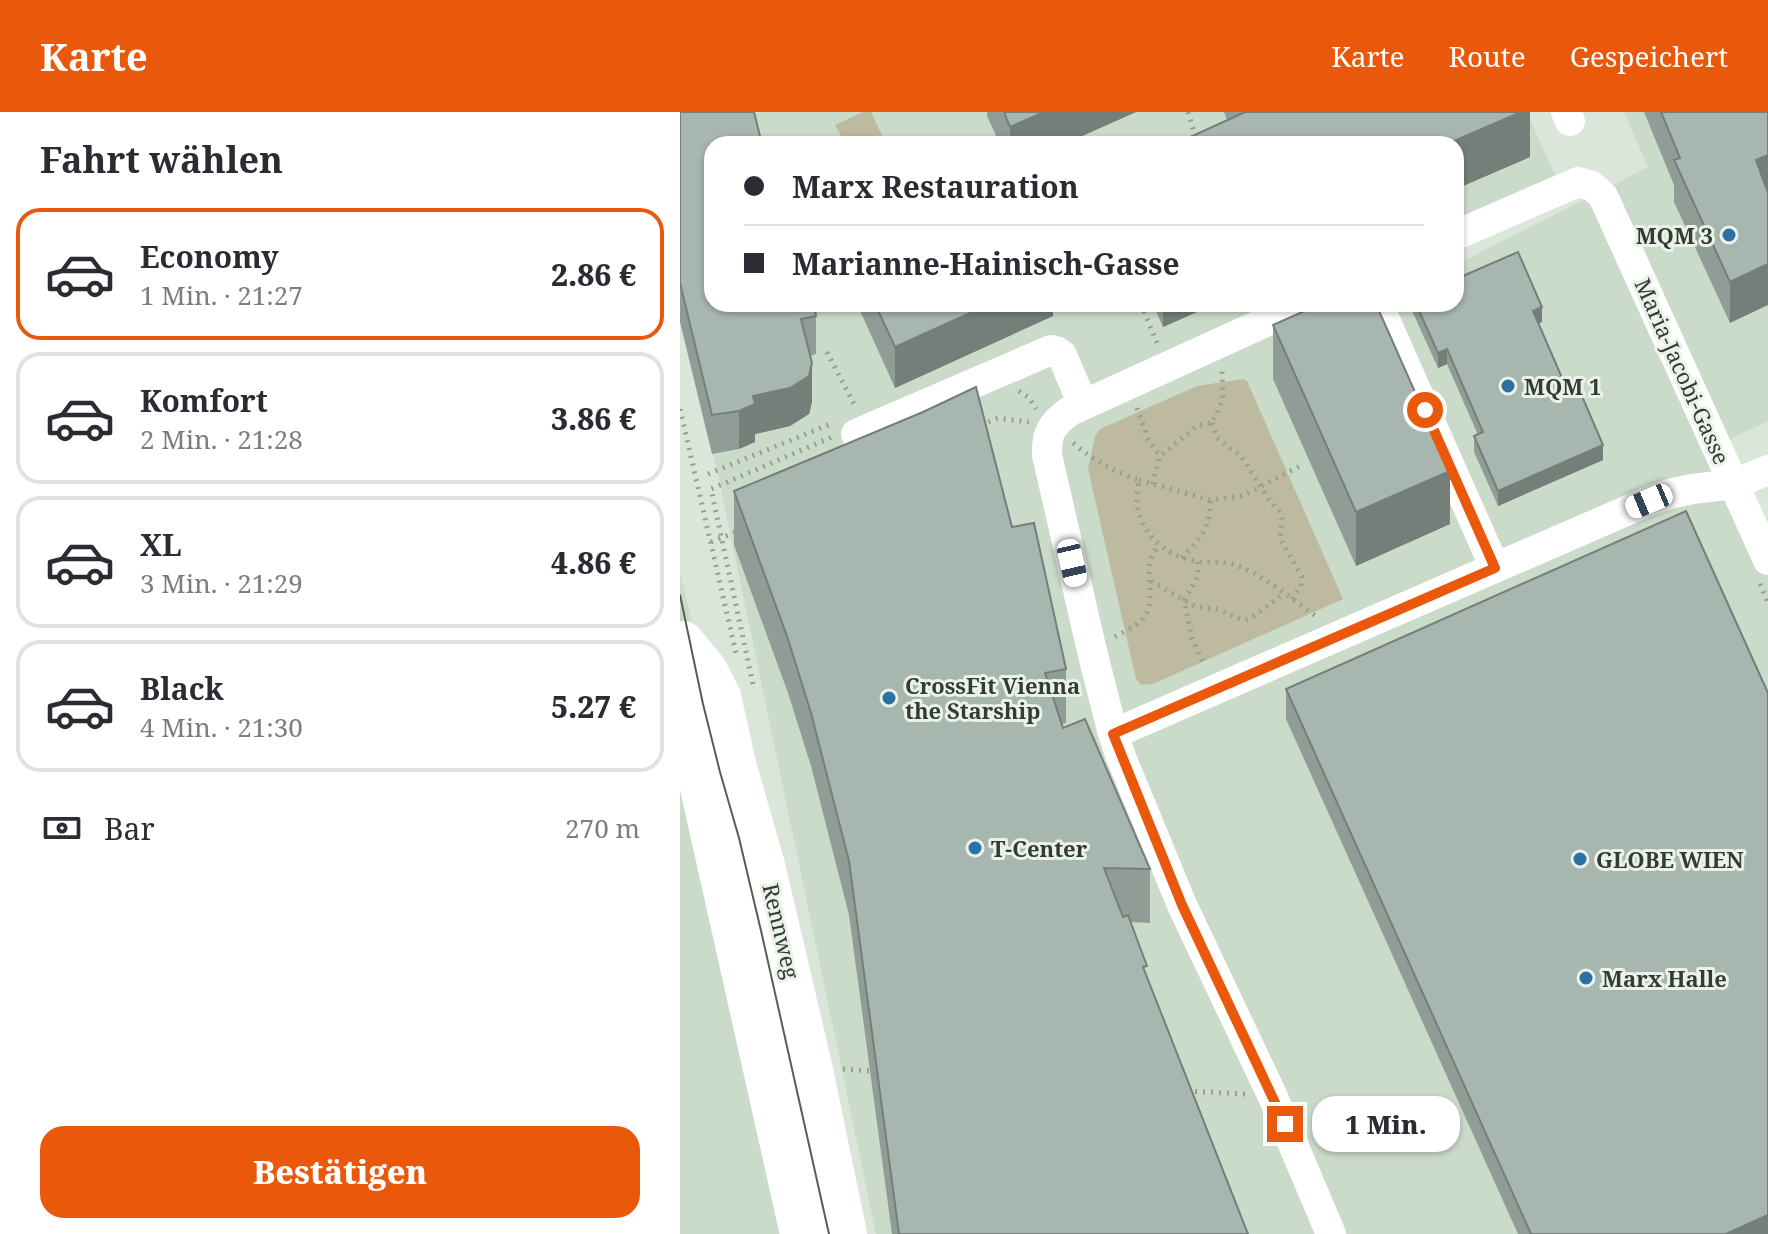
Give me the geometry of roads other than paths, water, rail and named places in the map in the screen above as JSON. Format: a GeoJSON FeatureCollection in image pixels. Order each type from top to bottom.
{"type":"FeatureCollection","features":[{"type":"Feature","properties":{"kind":"main road","name":"Rennweg"},"geometry":{"type":"LineString","coordinates":[[681,642],[708,669],[722,696],[737,764],[766,865],[848,1234]]}},
{"type":"Feature","properties":{"kind":"main road"},"geometry":{"type":"LineString","coordinates":[[680,703],[799,1234]]}},
{"type":"Feature","properties":{"kind":"street","name":"Maria-Jacobi-Gasse"},"geometry":{"type":"LineString","coordinates":[[1464,232],[1578,182],[1592,186],[1603,196],[1768,560]]}},
{"type":"Feature","properties":{"kind":"street"},"geometry":{"type":"LineString","coordinates":[[1287,312],[1083,405],[1059,419],[1047,439],[1047,455],[1113,734],[1182,905],[1273,1097],[1331,1234]]}},
{"type":"Feature","properties":{"kind":"street"},"geometry":{"type":"LineString","coordinates":[[1382,312],[1495,568]]}},
{"type":"Feature","properties":{"kind":"street"},"geometry":{"type":"LineString","coordinates":[[850,423],[1051,350],[1062,355],[1083,405]]}},
{"type":"Feature","properties":{"kind":"street"},"geometry":{"type":"LineString","coordinates":[[1113,734],[1669,494],[1735,484],[1768,470]]}},
{"type":"Feature","properties":{"kind":"street"},"geometry":{"type":"LineString","coordinates":[[681,642],[753,922],[823,1234]]}},
{"type":"Feature","properties":{"kind":"tram line"},"geometry":{"type":"LineString","coordinates":[[680,595],[703,704],[762,935],[829,1234]]}},
{"type":"Feature","properties":{"kind":"place","name":"MQM 3"},"geometry":{"type":"Point","coordinates":[1729,235]}},
{"type":"Feature","properties":{"kind":"place","name":"MQM 1"},"geometry":{"type":"Point","coordinates":[1508,386]}},
{"type":"Feature","properties":{"kind":"place","name":"CrossFit Vienna the Starship"},"geometry":{"type":"Point","coordinates":[889,698]}},
{"type":"Feature","properties":{"kind":"place","name":"T-Center"},"geometry":{"type":"Point","coordinates":[975,848]}},
{"type":"Feature","properties":{"kind":"place","name":"GLOBE WIEN"},"geometry":{"type":"Point","coordinates":[1580,859]}},
{"type":"Feature","properties":{"kind":"place","name":"Marx Halle"},"geometry":{"type":"Point","coordinates":[1586,978]}}]}
